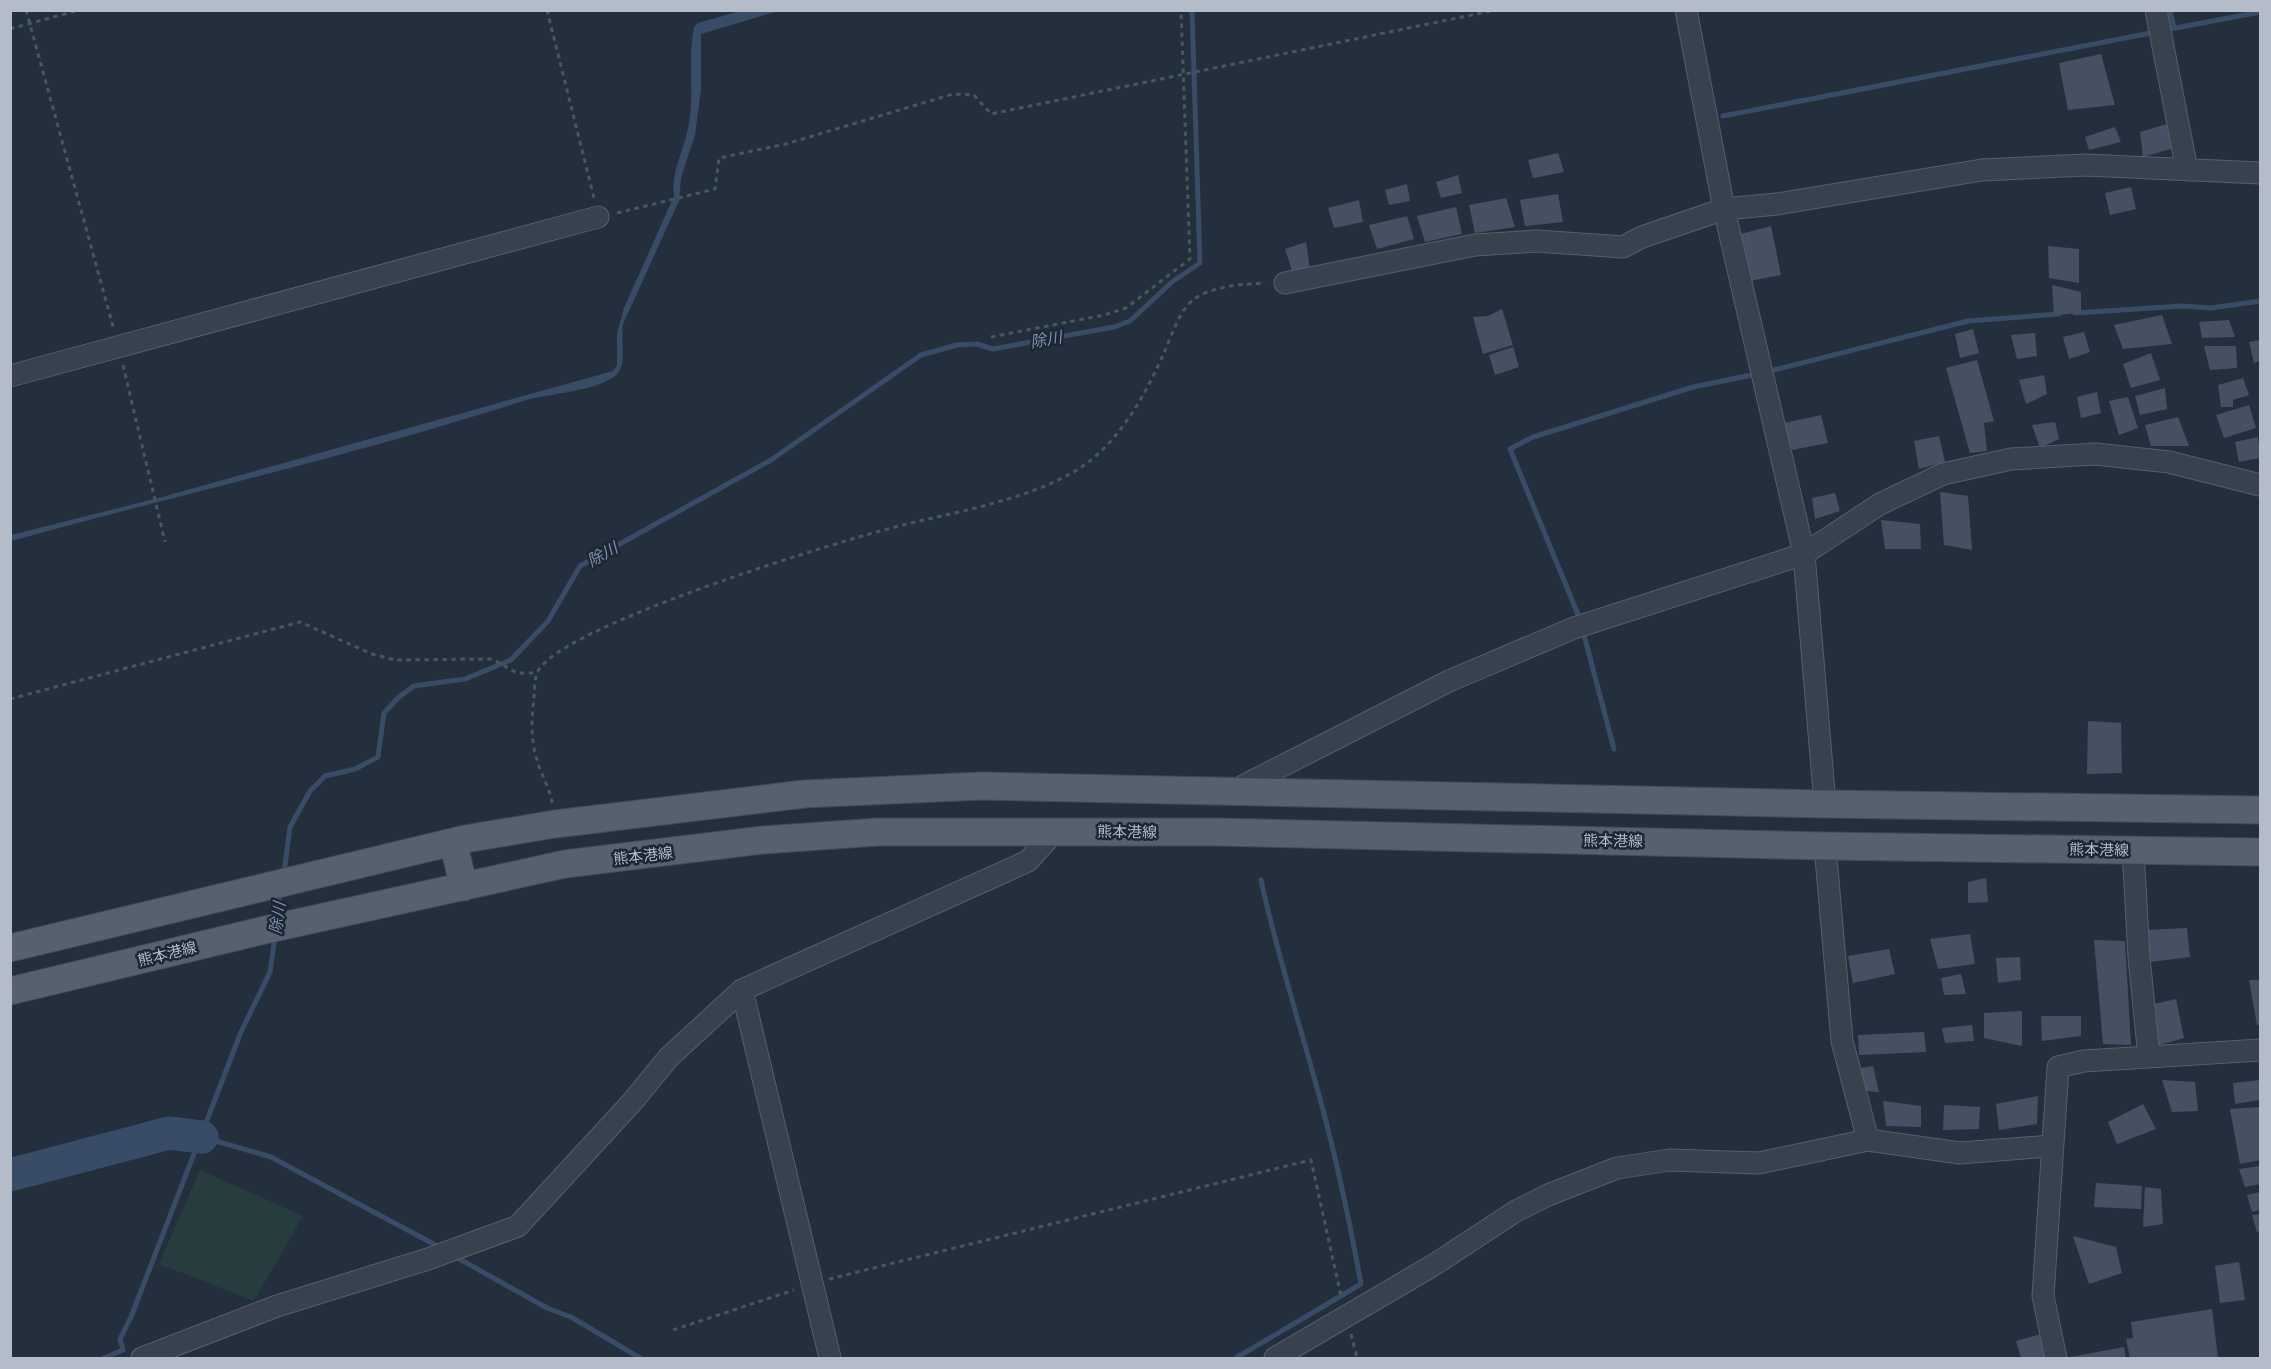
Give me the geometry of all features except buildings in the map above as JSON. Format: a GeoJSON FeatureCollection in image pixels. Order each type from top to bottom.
{"type":"FeatureCollection","features":[{"type":"Feature","properties":{"kind":"main road"},"geometry":{"type":"LineString","coordinates":[[10,948],[453,842],[555,824],[804,794],[981,786],[1825,804],[2260,810]]}},
{"type":"Feature","properties":{"kind":"main road","name":"熊本港線"},"geometry":{"type":"LineString","coordinates":[[10,992],[269,929],[565,864],[763,840],[878,832],[1056,830],[1825,846],[2260,852]]}},
{"type":"Feature","properties":{"kind":"main road"},"geometry":{"type":"LineString","coordinates":[[453,842],[464,887]]}},
{"type":"Feature","properties":{"kind":"street"},"geometry":{"type":"LineString","coordinates":[[1686,10],[1724,209],[1804,554],[1825,804]]}},
{"type":"Feature","properties":{"kind":"street"},"geometry":{"type":"LineString","coordinates":[[2156,10],[2187,170]]}},
{"type":"Feature","properties":{"kind":"street"},"geometry":{"type":"LineString","coordinates":[[1285,283],[1475,245],[1537,241],[1623,247],[1642,237],[1724,209],[1777,204],[1982,170],[2086,165],[2260,173]]}},
{"type":"Feature","properties":{"kind":"street"},"geometry":{"type":"LineString","coordinates":[[10,376],[598,217]]}},
{"type":"Feature","properties":{"kind":"street"},"geometry":{"type":"LineString","coordinates":[[1236,790],[1449,681],[1574,628],[1804,554],[1880,504],[1942,474],[2011,459],[2096,454],[2169,462],[2260,485]]}},
{"type":"Feature","properties":{"kind":"street"},"geometry":{"type":"LineString","coordinates":[[142,1359],[277,1306],[428,1259],[518,1226],[633,1101],[669,1057],[742,990],[1028,861],[1056,830]]}},
{"type":"Feature","properties":{"kind":"street"},"geometry":{"type":"LineString","coordinates":[[1825,846],[1842,1041],[1868,1140]]}},
{"type":"Feature","properties":{"kind":"street"},"geometry":{"type":"LineString","coordinates":[[2133,850],[2139,957],[2149,1057]]}},
{"type":"Feature","properties":{"kind":"street"},"geometry":{"type":"LineString","coordinates":[[742,990],[830,1359]]}},
{"type":"Feature","properties":{"kind":"street"},"geometry":{"type":"LineString","coordinates":[[2056,1359],[2043,1296],[2051,1146],[2058,1067],[2084,1061],[2260,1050]]}},
{"type":"Feature","properties":{"kind":"street"},"geometry":{"type":"LineString","coordinates":[[1275,1359],[1345,1315],[1432,1266],[1516,1211],[1548,1195],[1617,1168],[1670,1160],[1759,1163],[1868,1140],[1960,1153],[2051,1146]]}},
{"type":"Feature","properties":{"kind":"path"},"geometry":{"type":"LineString","coordinates":[[26,10],[119,347],[165,542]]}},
{"type":"Feature","properties":{"kind":"path"},"geometry":{"type":"LineString","coordinates":[[10,29],[79,10]]}},
{"type":"Feature","properties":{"kind":"path"},"geometry":{"type":"LineString","coordinates":[[547,10],[598,217],[716,189],[719,158],[786,144],[953,94],[974,95],[991,114],[1496,10]]}},
{"type":"Feature","properties":{"kind":"path"},"geometry":{"type":"LineString","coordinates":[[991,337],[1104,315],[1126,308],[1190,259],[1181,10]]}},
{"type":"Feature","properties":{"kind":"path"},"geometry":{"type":"LineString","coordinates":[[555,824],[552,798],[532,743],[537,673],[546,661],[568,645],[631,614],[872,533],[999,500],[1070,474],[1088,463],[1124,423],[1148,388],[1192,300],[1214,291],[1249,284],[1285,283]]}},
{"type":"Feature","properties":{"kind":"path"},"geometry":{"type":"LineString","coordinates":[[10,699],[300,622],[372,654],[395,660],[492,659],[517,673],[537,673]]}},
{"type":"Feature","properties":{"kind":"path"},"geometry":{"type":"LineString","coordinates":[[673,1330],[813,1283],[1311,1160],[1345,1315]]}},
{"type":"Feature","properties":{"kind":"green space"},"geometry":{"type":"Polygon","coordinates":[[[200,1170],[303,1216],[254,1301],[159,1264],[200,1170]]]}},
{"type":"Feature","properties":{"kind":"water"},"geometry":{"type":"Polygon","coordinates":[[[744,10],[778,11],[701,34],[701,89],[695,135],[681,178],[679,201],[623,324],[621,366],[615,376],[595,386],[534,398],[332,457],[11,541],[11,535],[162,497],[613,371],[617,366],[617,334],[624,308],[674,196],[675,172],[690,120],[691,53],[694,27],[698,23],[744,10]]]}},
{"type":"Feature","properties":{"kind":"waterway","name":"除川"},"geometry":{"type":"LineString","coordinates":[[284,873],[290,827],[310,791],[325,776],[355,769],[378,757],[384,713],[399,697],[414,686],[465,679],[511,660],[548,621],[580,566],[771,460],[921,355],[957,345],[977,344],[993,349],[1114,327],[1130,321],[1172,282],[1200,263],[1192,10]]}},
{"type":"Feature","properties":{"kind":"waterway"},"geometry":{"type":"LineString","coordinates":[[2170,10],[2174,28]]}},
{"type":"Feature","properties":{"kind":"waterway"},"geometry":{"type":"LineString","coordinates":[[2165,30],[2260,12]]}},
{"type":"Feature","properties":{"kind":"waterway"},"geometry":{"type":"LineString","coordinates":[[1723,116],[2156,32]]}},
{"type":"Feature","properties":{"kind":"waterway"},"geometry":{"type":"LineString","coordinates":[[2075,313],[2182,306],[2211,308],[2260,301]]}},
{"type":"Feature","properties":{"kind":"waterway"},"geometry":{"type":"LineString","coordinates":[[1766,372],[1968,321],[2059,314]]}},
{"type":"Feature","properties":{"kind":"waterway"},"geometry":{"type":"LineString","coordinates":[[1581,622],[1510,449],[1533,437],[1693,387],[1757,374]]}},
{"type":"Feature","properties":{"kind":"waterway"},"geometry":{"type":"LineString","coordinates":[[1583,631],[1614,749]]}},
{"type":"Feature","properties":{"kind":"waterway"},"geometry":{"type":"LineString","coordinates":[[1236,1358],[1361,1284],[1330,1136],[1280,958],[1261,880]]}},
{"type":"Feature","properties":{"kind":"waterway","name":"除川"},"geometry":{"type":"LineString","coordinates":[[277,918],[281,891]]}},
{"type":"Feature","properties":{"kind":"waterway"},"geometry":{"type":"LineString","coordinates":[[104,1358],[123,1350],[120,1339],[131,1317],[241,1032],[270,972],[275,936]]}},
{"type":"Feature","properties":{"kind":"waterway","name":"除川"},"geometry":{"type":"LineString","coordinates":[[10,1175],[169,1133],[202,1137]]}},
{"type":"Feature","properties":{"kind":"waterway"},"geometry":{"type":"LineString","coordinates":[[202,1137],[271,1157],[441,1248]]}},
{"type":"Feature","properties":{"kind":"waterway"},"geometry":{"type":"LineString","coordinates":[[454,1256],[547,1308],[571,1317],[640,1358]]}}]}
